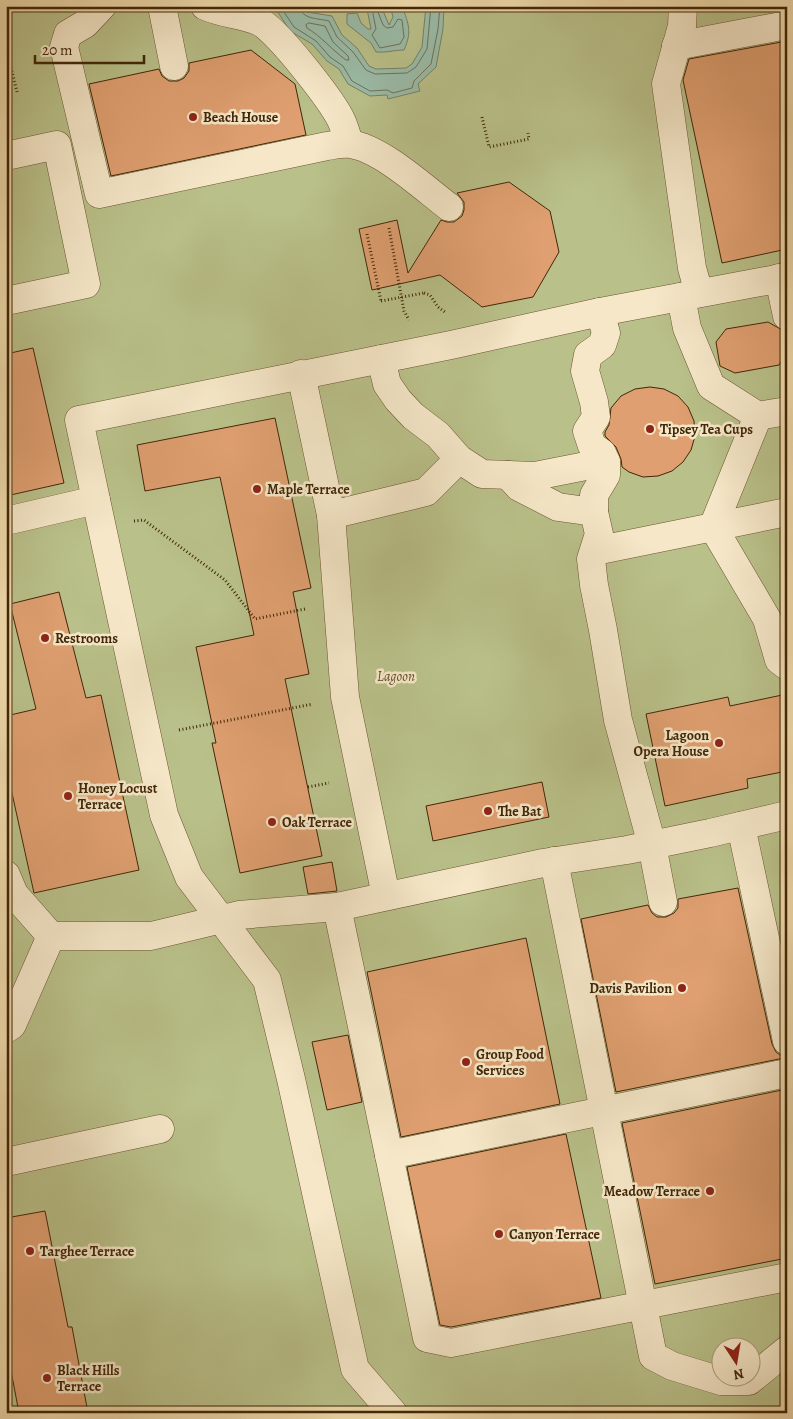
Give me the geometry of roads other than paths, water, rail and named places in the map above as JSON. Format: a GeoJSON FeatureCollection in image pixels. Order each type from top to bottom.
{"type":"FeatureCollection","features":[{"type":"Feature","properties":{"kind":"street"},"geometry":{"type":"LineString","coordinates":[[98,194],[64,47],[68,34],[85,24],[102,6]]}},
{"type":"Feature","properties":{"kind":"street"},"geometry":{"type":"LineString","coordinates":[[162,6],[174,66]]}},
{"type":"Feature","properties":{"kind":"street"},"geometry":{"type":"LineString","coordinates":[[205,6],[261,22],[276,35],[327,97],[342,121],[349,143]]}},
{"type":"Feature","properties":{"kind":"street"},"geometry":{"type":"LineString","coordinates":[[683,6],[682,26],[666,84],[692,268],[688,328],[711,386],[758,416],[787,411]]}},
{"type":"Feature","properties":{"kind":"street"},"geometry":{"type":"LineString","coordinates":[[676,46],[787,25]]}},
{"type":"Feature","properties":{"kind":"street"},"geometry":{"type":"LineString","coordinates":[[69,201],[326,146],[349,143],[390,162],[448,207]]}},
{"type":"Feature","properties":{"kind":"street"},"geometry":{"type":"LineString","coordinates":[[6,156],[57,145],[86,284],[6,301]]}},
{"type":"Feature","properties":{"kind":"street"},"geometry":{"type":"LineString","coordinates":[[393,1413],[355,1369],[291,1079],[267,980],[189,877],[164,816],[79,420],[381,358],[450,340],[476,330],[600,312],[783,277],[787,316]]}},
{"type":"Feature","properties":{"kind":"street"},"geometry":{"type":"LineString","coordinates":[[600,312],[606,334],[602,345],[588,355],[585,371],[596,416],[587,431],[592,446],[602,453],[606,462],[606,475],[594,495],[594,512],[599,534],[591,560],[618,720],[652,844],[663,902]]}},
{"type":"Feature","properties":{"kind":"street"},"geometry":{"type":"LineString","coordinates":[[381,358],[387,384],[398,400],[413,416],[438,436],[459,459],[482,474],[535,476],[606,462]]}},
{"type":"Feature","properties":{"kind":"street"},"geometry":{"type":"LineString","coordinates":[[301,374],[331,515],[345,697],[386,896]]}},
{"type":"Feature","properties":{"kind":"street"},"geometry":{"type":"LineString","coordinates":[[713,527],[758,416]]}},
{"type":"Feature","properties":{"kind":"street"},"geometry":{"type":"LineString","coordinates":[[331,515],[426,492],[459,459]]}},
{"type":"Feature","properties":{"kind":"street"},"geometry":{"type":"LineString","coordinates":[[508,475],[519,487],[558,507],[594,512]]}},
{"type":"Feature","properties":{"kind":"street"},"geometry":{"type":"LineString","coordinates":[[595,551],[787,512]]}},
{"type":"Feature","properties":{"kind":"street"},"geometry":{"type":"LineString","coordinates":[[6,521],[99,513]]}},
{"type":"Feature","properties":{"kind":"street"},"geometry":{"type":"LineString","coordinates":[[713,527],[767,619],[780,660],[787,666]]}},
{"type":"Feature","properties":{"kind":"street"},"geometry":{"type":"LineString","coordinates":[[6,875],[14,894],[51,936],[152,936],[239,915],[337,907],[554,861],[652,844],[787,815]]}},
{"type":"Feature","properties":{"kind":"street"},"geometry":{"type":"LineString","coordinates":[[741,826],[787,1041]]}},
{"type":"Feature","properties":{"kind":"street"},"geometry":{"type":"LineString","coordinates":[[554,861],[653,1356],[672,1366],[721,1381],[749,1381],[787,1350]]}},
{"type":"Feature","properties":{"kind":"street"},"geometry":{"type":"LineString","coordinates":[[337,907],[427,1338],[451,1343],[787,1277]]}},
{"type":"Feature","properties":{"kind":"street"},"geometry":{"type":"LineString","coordinates":[[6,1029],[12,1025],[51,936]]}},
{"type":"Feature","properties":{"kind":"street"},"geometry":{"type":"LineString","coordinates":[[389,1155],[787,1073]]}},
{"type":"Feature","properties":{"kind":"street"},"geometry":{"type":"LineString","coordinates":[[6,1162],[160,1129]]}},
{"type":"Feature","properties":{"kind":"water"},"geometry":{"type":"Polygon","coordinates":[[[267,6],[303,6],[307,12],[332,16],[342,35],[357,48],[369,66],[376,69],[406,68],[412,64],[422,47],[426,6],[444,6],[443,29],[436,67],[418,84],[420,91],[388,99],[387,95],[370,96],[348,84],[339,69],[327,61],[312,44],[290,31],[276,9],[267,6]]]}},
{"type":"Feature","properties":{"kind":"water"},"geometry":{"type":"Polygon","coordinates":[[[381,6],[389,25],[393,17],[390,6],[402,6],[409,28],[404,50],[376,52],[371,43],[347,24],[347,14],[357,13],[361,23],[368,29],[371,29],[367,9],[381,6]]]}},
{"type":"Feature","properties":{"kind":"place","name":"Beach House"},"geometry":{"type":"Point","coordinates":[193,117]}},
{"type":"Feature","properties":{"kind":"place","name":"Tipsey Tea Cups"},"geometry":{"type":"Point","coordinates":[650,429]}},
{"type":"Feature","properties":{"kind":"place","name":"Maple Terrace"},"geometry":{"type":"Point","coordinates":[257,489]}},
{"type":"Feature","properties":{"kind":"place","name":"Restrooms"},"geometry":{"type":"Point","coordinates":[45,638]}},
{"type":"Feature","properties":{"kind":"place","name":"Lagoon Opera House"},"geometry":{"type":"Point","coordinates":[719,743]}},
{"type":"Feature","properties":{"kind":"place","name":"Honey Locust Terrace"},"geometry":{"type":"Point","coordinates":[68,796]}},
{"type":"Feature","properties":{"kind":"place","name":"The Bat"},"geometry":{"type":"Point","coordinates":[488,811]}},
{"type":"Feature","properties":{"kind":"place","name":"Oak Terrace"},"geometry":{"type":"Point","coordinates":[272,822]}},
{"type":"Feature","properties":{"kind":"place","name":"Davis Pavilion"},"geometry":{"type":"Point","coordinates":[682,988]}},
{"type":"Feature","properties":{"kind":"place","name":"Group Food Services"},"geometry":{"type":"Point","coordinates":[466,1062]}},
{"type":"Feature","properties":{"kind":"place","name":"Meadow Terrace"},"geometry":{"type":"Point","coordinates":[710,1191]}},
{"type":"Feature","properties":{"kind":"place","name":"Canyon Terrace"},"geometry":{"type":"Point","coordinates":[499,1234]}},
{"type":"Feature","properties":{"kind":"place","name":"Targhee Terrace"},"geometry":{"type":"Point","coordinates":[30,1251]}},
{"type":"Feature","properties":{"kind":"place","name":"Black Hills Terrace"},"geometry":{"type":"Point","coordinates":[47,1378]}},
{"type":"Feature","properties":{"kind":"park label","name":"Lagoon"},"geometry":{"type":"Point","coordinates":[396,676]}}]}
